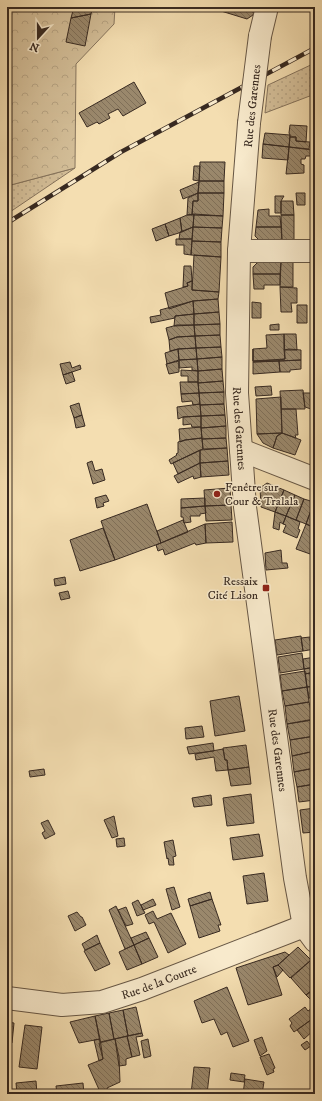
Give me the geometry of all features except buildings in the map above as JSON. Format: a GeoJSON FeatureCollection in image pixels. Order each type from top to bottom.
{"type":"FeatureCollection","features":[{"type":"Feature","properties":{"kind":"street","name":"Rue des Garennes"},"geometry":{"type":"LineString","coordinates":[[267,7],[260,36],[250,123],[239,251],[237,393],[245,507],[295,878],[310,933]]}},
{"type":"Feature","properties":{"kind":"street"},"geometry":{"type":"LineString","coordinates":[[239,251],[315,251]]}},
{"type":"Feature","properties":{"kind":"street"},"geometry":{"type":"LineString","coordinates":[[241,450],[315,479]]}},
{"type":"Feature","properties":{"kind":"street","name":"Rue de la Courte"},"geometry":{"type":"LineString","coordinates":[[7,998],[62,1005],[102,1002],[310,933]]}},
{"type":"Feature","properties":{"kind":"green space"},"geometry":{"type":"Polygon","coordinates":[[[7,7],[115,7],[114,24],[76,64],[75,168],[7,186],[7,7]]]}},
{"type":"Feature","properties":{"kind":"green space"},"geometry":{"type":"Polygon","coordinates":[[[315,63],[315,94],[265,113],[268,85],[315,63]]]}},
{"type":"Feature","properties":{"kind":"green space"},"geometry":{"type":"Polygon","coordinates":[[[75,168],[7,214],[7,186],[75,168]]]}},
{"type":"Feature","properties":{"kind":"railway"},"geometry":{"type":"LineString","coordinates":[[7,223],[121,152],[315,48]]}},
{"type":"Feature","properties":{"kind":"place","name":"Fenêtre sur Cour & Tralala"},"geometry":{"type":"Point","coordinates":[217,494]}},
{"type":"Feature","properties":{"kind":"place","name":"Ressaix Cité Lison"},"geometry":{"type":"Point","coordinates":[266,588]}}]}
